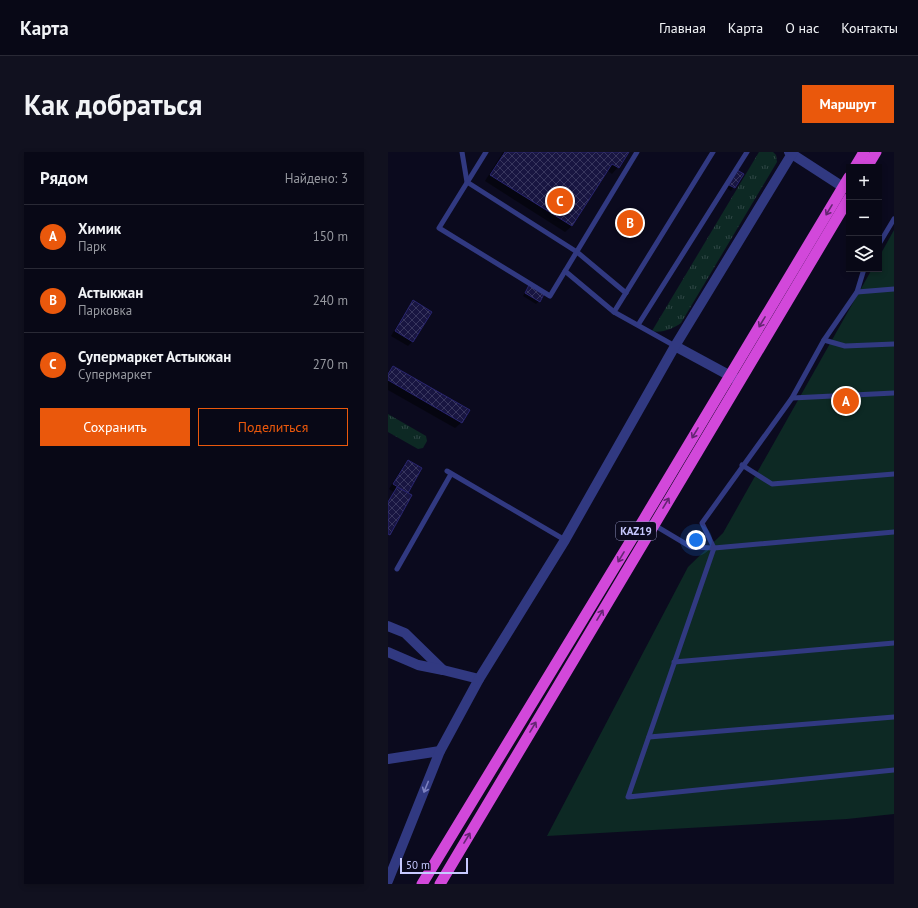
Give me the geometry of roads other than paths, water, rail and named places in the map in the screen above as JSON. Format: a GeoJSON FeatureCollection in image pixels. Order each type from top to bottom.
{"type":"FeatureCollection","features":[{"type":"Feature","properties":{"kind":"highway"},"geometry":{"type":"LineString","coordinates":[[857,164],[864,152]]}},
{"type":"Feature","properties":{"kind":"highway"},"geometry":{"type":"LineString","coordinates":[[870,164],[876,152]]}},
{"type":"Feature","properties":{"kind":"highway","name":"KAZ19"},"geometry":{"type":"LineString","coordinates":[[440,884],[649,522],[735,378],[846,182]]}},
{"type":"Feature","properties":{"kind":"highway","name":"KAZ19"},"geometry":{"type":"LineString","coordinates":[[735,378],[848,200]]}},
{"type":"Feature","properties":{"kind":"highway","name":"KAZ19"},"geometry":{"type":"LineString","coordinates":[[422,884],[649,522]]}},
{"type":"Feature","properties":{"kind":"street"},"geometry":{"type":"LineString","coordinates":[[388,881],[440,751],[479,679],[566,540],[675,346],[791,153],[843,187]]}},
{"type":"Feature","properties":{"kind":"street"},"geometry":{"type":"LineString","coordinates":[[675,346],[735,378]]}},
{"type":"Feature","properties":{"kind":"street"},"geometry":{"type":"LineString","coordinates":[[388,626],[404,633],[443,670]]}},
{"type":"Feature","properties":{"kind":"street"},"geometry":{"type":"LineString","coordinates":[[388,652],[418,665],[479,679]]}},
{"type":"Feature","properties":{"kind":"street"},"geometry":{"type":"LineString","coordinates":[[388,759],[440,751]]}},
{"type":"Feature","properties":{"kind":"lane"},"geometry":{"type":"LineString","coordinates":[[462,152],[467,182],[577,252],[626,293]]}},
{"type":"Feature","properties":{"kind":"lane"},"geometry":{"type":"LineString","coordinates":[[486,152],[439,228],[550,296],[637,152]]}},
{"type":"Feature","properties":{"kind":"lane"},"geometry":{"type":"LineString","coordinates":[[614,312],[713,152]]}},
{"type":"Feature","properties":{"kind":"lane"},"geometry":{"type":"LineString","coordinates":[[638,325],[747,152]]}},
{"type":"Feature","properties":{"kind":"lane"},"geometry":{"type":"LineString","coordinates":[[882,239],[894,219]]}},
{"type":"Feature","properties":{"kind":"lane"},"geometry":{"type":"LineString","coordinates":[[565,271],[614,312],[675,346]]}},
{"type":"Feature","properties":{"kind":"lane"},"geometry":{"type":"LineString","coordinates":[[863,272],[857,292],[824,340],[792,398],[702,523],[714,548],[628,798],[894,770]]}},
{"type":"Feature","properties":{"kind":"lane"},"geometry":{"type":"LineString","coordinates":[[857,292],[894,289]]}},
{"type":"Feature","properties":{"kind":"lane"},"geometry":{"type":"LineString","coordinates":[[824,340],[845,346],[894,344]]}},
{"type":"Feature","properties":{"kind":"lane"},"geometry":{"type":"LineString","coordinates":[[792,398],[894,393]]}},
{"type":"Feature","properties":{"kind":"lane"},"geometry":{"type":"LineString","coordinates":[[742,466],[772,484],[894,474]]}},
{"type":"Feature","properties":{"kind":"lane"},"geometry":{"type":"LineString","coordinates":[[396,568],[449,472],[566,540]]}},
{"type":"Feature","properties":{"kind":"lane"},"geometry":{"type":"LineString","coordinates":[[649,522],[692,547],[714,548],[894,532]]}},
{"type":"Feature","properties":{"kind":"lane"},"geometry":{"type":"LineString","coordinates":[[674,662],[894,643]]}},
{"type":"Feature","properties":{"kind":"lane"},"geometry":{"type":"LineString","coordinates":[[649,737],[894,717]]}},
{"type":"Feature","properties":{"kind":"place","name":"Супермаркет Астыкжан"},"geometry":{"type":"Point","coordinates":[560,201]}},
{"type":"Feature","properties":{"kind":"place","name":"Астыкжан"},"geometry":{"type":"Point","coordinates":[630,223]}},
{"type":"Feature","properties":{"kind":"place","name":"Химик"},"geometry":{"type":"Point","coordinates":[846,401]}}]}
